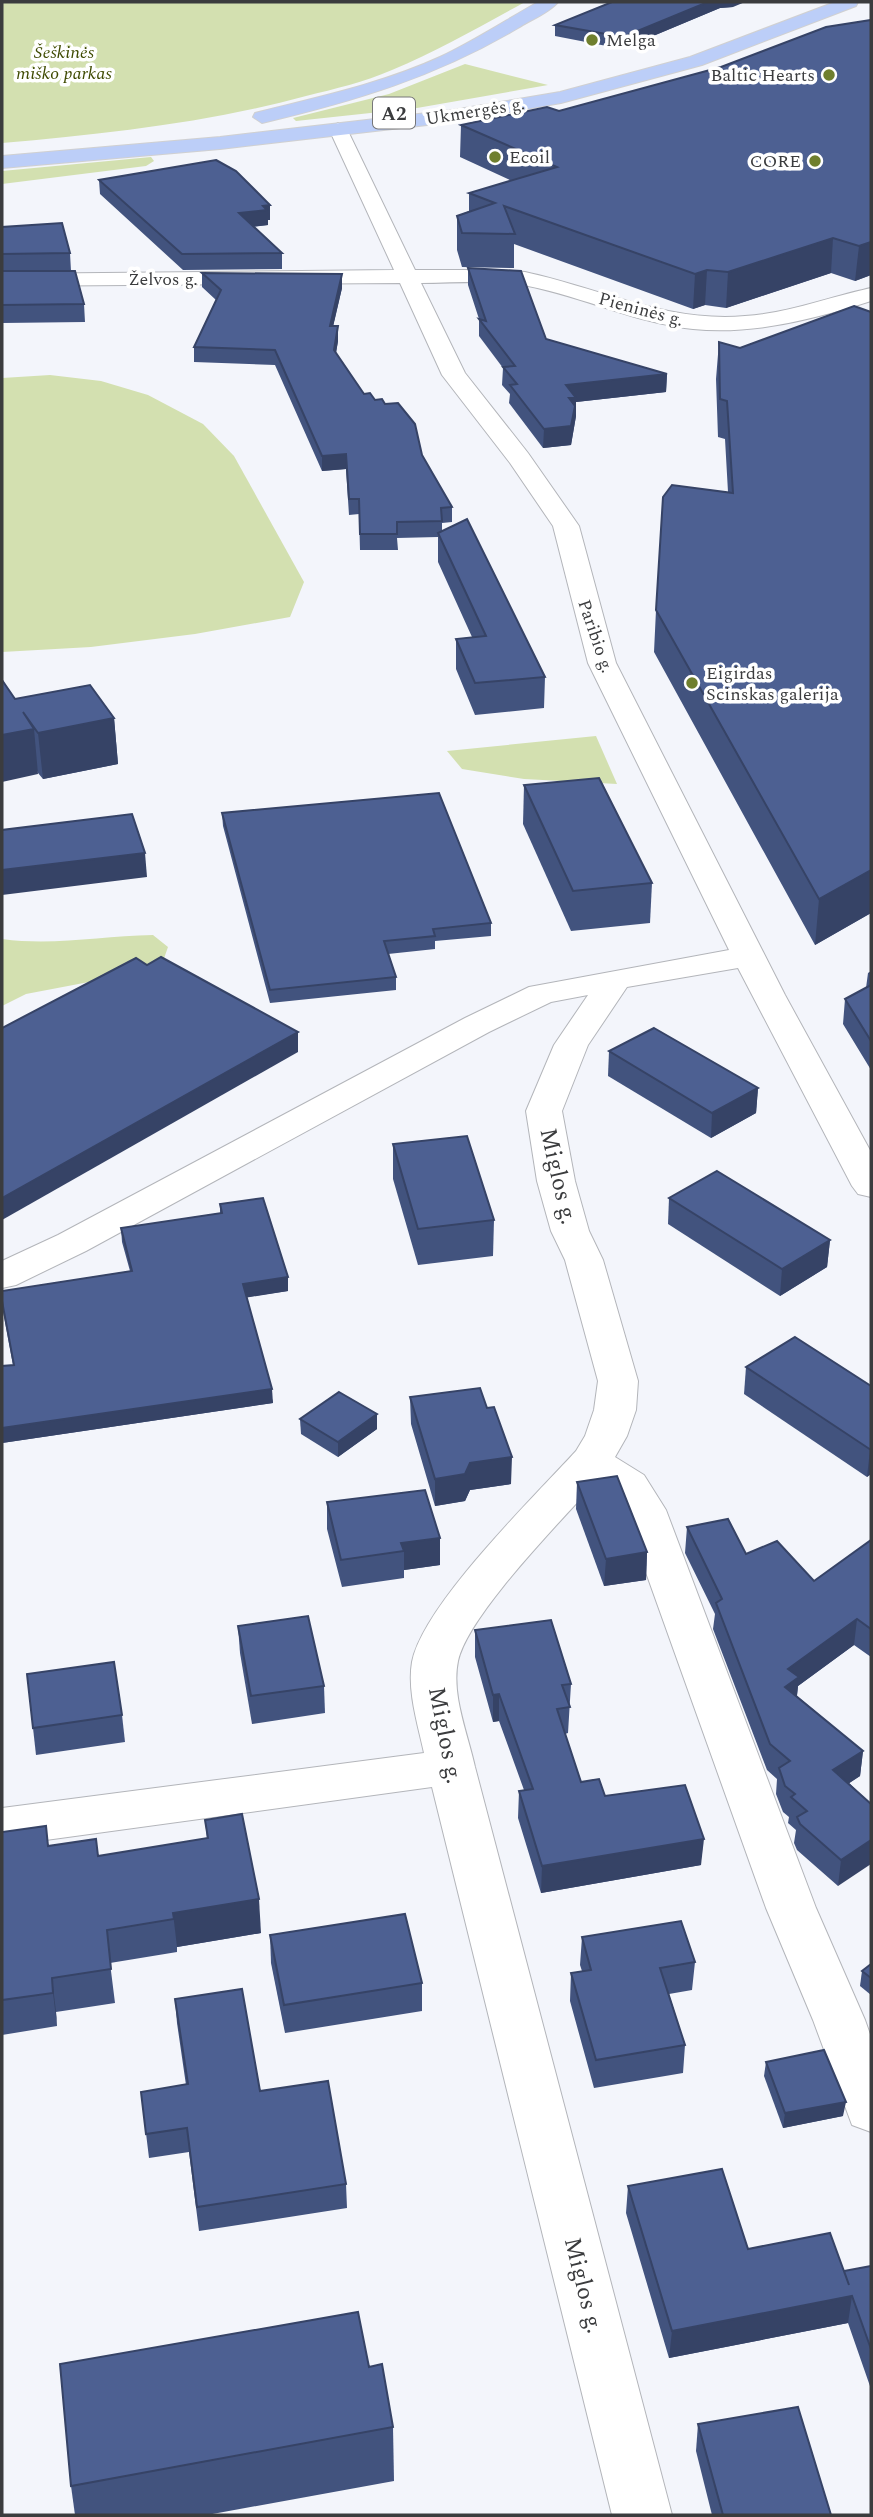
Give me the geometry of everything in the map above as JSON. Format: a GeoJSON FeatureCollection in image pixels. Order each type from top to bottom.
{"type":"FeatureCollection","features":[{"type":"Feature","properties":{"kind":"highway"},"geometry":{"type":"LineString","coordinates":[[70,147],[234,122],[329,101],[397,80],[470,48],[550,2]]}},
{"type":"Feature","properties":{"kind":"highway","name":"Ukmergės g."},"geometry":{"type":"LineString","coordinates":[[2,153],[210,135],[415,111],[523,92],[585,79],[660,58],[812,2]]}},
{"type":"Feature","properties":{"kind":"highway","name":"Ukmergės g."},"geometry":{"type":"LineString","coordinates":[[2,162],[220,143],[503,108],[606,87],[696,61],[850,2]]}},
{"type":"Feature","properties":{"kind":"street","name":"Paribio g."},"geometry":{"type":"LineString","coordinates":[[338,129],[454,375],[519,458],[566,526],[602,663],[724,902],[749,957],[856,1126],[871,1186]]}},
{"type":"Feature","properties":{"kind":"street","name":"Želvos g."},"geometry":{"type":"LineString","coordinates":[[2,280],[409,276]]}},
{"type":"Feature","properties":{"kind":"street","name":"Pieninės g."},"geometry":{"type":"LineString","coordinates":[[409,276],[520,277],[665,318],[716,324],[787,319],[871,294]]}},
{"type":"Feature","properties":{"kind":"street"},"geometry":{"type":"LineString","coordinates":[[2,1276],[72,1243],[506,1010],[541,994],[694,964],[749,957]]}},
{"type":"Feature","properties":{"kind":"street","name":"Miglos g."},"geometry":{"type":"LineString","coordinates":[[615,980],[571,1045],[544,1111],[555,1181],[570,1231],[584,1260],[618,1381],[615,1410],[606,1436],[591,1461],[468,1603],[443,1637],[435,1658],[434,1678],[451,1767],[642,2515]]}},
{"type":"Feature","properties":{"kind":"street"},"geometry":{"type":"LineString","coordinates":[[591,1461],[629,1485],[645,1510],[791,1908],[839,2021],[871,2109]]}},
{"type":"Feature","properties":{"kind":"street"},"geometry":{"type":"LineString","coordinates":[[2,1827],[451,1767]]}},
{"type":"Feature","properties":{"kind":"green space","name":"Šeškinės miško parkas"},"geometry":{"type":"Polygon","coordinates":[[[2,2],[525,2],[409,63],[339,88],[193,120],[2,143],[2,2]]]}},
{"type":"Feature","properties":{"kind":"green space"},"geometry":{"type":"Polygon","coordinates":[[[465,64],[548,85],[417,108],[296,121],[293,118],[389,94],[465,64]]]}},
{"type":"Feature","properties":{"kind":"green space"},"geometry":{"type":"Polygon","coordinates":[[[151,157],[154,161],[146,166],[2,184],[2,171],[151,157]]]}},
{"type":"Feature","properties":{"kind":"green space"},"geometry":{"type":"Polygon","coordinates":[[[50,375],[101,381],[148,395],[203,424],[234,456],[304,582],[290,617],[195,634],[91,647],[2,652],[2,378],[50,375]]]}},
{"type":"Feature","properties":{"kind":"green space"},"geometry":{"type":"Polygon","coordinates":[[[596,736],[617,784],[524,779],[462,769],[447,751],[596,736]]]}},
{"type":"Feature","properties":{"kind":"green space"},"geometry":{"type":"Polygon","coordinates":[[[153,935],[168,947],[162,964],[152,970],[26,994],[2,1006],[2,939],[59,941],[153,935]]]}},
{"type":"Feature","properties":{"kind":"building"},"geometry":{"type":"Polygon","coordinates":[[[612,2],[708,2],[623,37],[555,25],[612,2]]]}},
{"type":"Feature","properties":{"kind":"building"},"geometry":{"type":"Polygon","coordinates":[[[871,20],[871,242],[859,246],[833,238],[728,272],[707,270],[695,274],[504,206],[515,234],[462,233],[457,216],[495,203],[469,193],[557,167],[461,125],[547,107],[559,111],[721,67],[826,27],[871,20]]]}},
{"type":"Feature","properties":{"kind":"building"},"geometry":{"type":"Polygon","coordinates":[[[216,160],[236,171],[270,205],[263,206],[267,210],[239,213],[282,253],[182,254],[99,180],[216,160]]]}},
{"type":"Feature","properties":{"kind":"building"},"geometry":{"type":"Polygon","coordinates":[[[62,223],[70,253],[2,254],[2,227],[62,223]]]}},
{"type":"Feature","properties":{"kind":"building"},"geometry":{"type":"Polygon","coordinates":[[[468,268],[521,271],[546,339],[667,374],[566,385],[576,398],[569,398],[575,406],[571,426],[544,429],[510,385],[517,384],[503,367],[515,366],[479,319],[486,321],[468,268]]]}},
{"type":"Feature","properties":{"kind":"building"},"geometry":{"type":"Polygon","coordinates":[[[2,271],[75,271],[84,304],[2,305],[2,271]]]}},
{"type":"Feature","properties":{"kind":"building"},"geometry":{"type":"Polygon","coordinates":[[[202,273],[342,274],[330,326],[338,326],[334,350],[364,394],[370,393],[375,400],[382,399],[385,404],[398,403],[415,424],[422,455],[452,507],[441,508],[442,521],[397,522],[397,534],[360,534],[359,499],[349,499],[346,454],[322,456],[275,350],[194,347],[221,290],[202,273]]]}},
{"type":"Feature","properties":{"kind":"building"},"geometry":{"type":"Polygon","coordinates":[[[854,306],[871,312],[871,870],[819,899],[656,610],[663,497],[672,485],[733,493],[727,401],[720,399],[719,342],[740,348],[854,306]]]}},
{"type":"Feature","properties":{"kind":"building"},"geometry":{"type":"Polygon","coordinates":[[[467,519],[545,677],[475,683],[456,639],[486,636],[438,533],[467,519]]]}},
{"type":"Feature","properties":{"kind":"building"},"geometry":{"type":"Polygon","coordinates":[[[2,680],[15,699],[90,685],[114,718],[38,733],[23,712],[34,729],[2,735],[2,680]]]}},
{"type":"Feature","properties":{"kind":"building"},"geometry":{"type":"Polygon","coordinates":[[[599,778],[652,883],[573,891],[524,785],[599,778]]]}},
{"type":"Feature","properties":{"kind":"building"},"geometry":{"type":"Polygon","coordinates":[[[439,793],[491,923],[433,929],[435,936],[384,941],[396,977],[270,990],[222,813],[439,793]]]}},
{"type":"Feature","properties":{"kind":"building"},"geometry":{"type":"Polygon","coordinates":[[[132,814],[145,853],[2,870],[2,830],[132,814]]]}},
{"type":"Feature","properties":{"kind":"building"},"geometry":{"type":"Polygon","coordinates":[[[161,957],[298,1032],[2,1198],[2,1028],[136,958],[147,965],[161,957]]]}},
{"type":"Feature","properties":{"kind":"building"},"geometry":{"type":"Polygon","coordinates":[[[871,985],[871,1041],[845,999],[871,985]]]}},
{"type":"Feature","properties":{"kind":"building"},"geometry":{"type":"Polygon","coordinates":[[[654,1028],[758,1088],[712,1113],[609,1051],[654,1028]]]}},
{"type":"Feature","properties":{"kind":"building"},"geometry":{"type":"Polygon","coordinates":[[[467,1136],[494,1220],[418,1229],[393,1144],[467,1136]]]}},
{"type":"Feature","properties":{"kind":"building"},"geometry":{"type":"Polygon","coordinates":[[[717,1171],[830,1240],[782,1269],[669,1198],[717,1171]]]}},
{"type":"Feature","properties":{"kind":"building"},"geometry":{"type":"Polygon","coordinates":[[[263,1198],[288,1277],[243,1284],[272,1389],[2,1428],[2,1366],[14,1365],[2,1291],[132,1271],[121,1228],[222,1213],[220,1204],[263,1198]]]}},
{"type":"Feature","properties":{"kind":"building"},"geometry":{"type":"Polygon","coordinates":[[[795,1337],[871,1386],[871,1450],[746,1367],[795,1337]]]}},
{"type":"Feature","properties":{"kind":"building"},"geometry":{"type":"Polygon","coordinates":[[[480,1388],[487,1408],[494,1407],[512,1457],[470,1463],[465,1474],[435,1479],[410,1397],[480,1388]]]}},
{"type":"Feature","properties":{"kind":"building"},"geometry":{"type":"Polygon","coordinates":[[[339,1392],[377,1414],[338,1442],[300,1419],[339,1392]]]}},
{"type":"Feature","properties":{"kind":"building"},"geometry":{"type":"Polygon","coordinates":[[[617,1476],[647,1552],[606,1559],[577,1482],[617,1476]]]}},
{"type":"Feature","properties":{"kind":"building"},"geometry":{"type":"Polygon","coordinates":[[[425,1490],[440,1538],[401,1543],[404,1551],[341,1560],[327,1502],[425,1490]]]}},
{"type":"Feature","properties":{"kind":"building"},"geometry":{"type":"Polygon","coordinates":[[[728,1519],[746,1554],[777,1541],[814,1581],[871,1540],[871,1629],[857,1619],[788,1669],[799,1677],[785,1687],[863,1751],[833,1770],[871,1804],[871,1840],[841,1860],[800,1824],[797,1817],[807,1811],[791,1797],[795,1794],[785,1786],[779,1768],[790,1761],[770,1744],[716,1603],[722,1599],[687,1527],[728,1519]]]}},
{"type":"Feature","properties":{"kind":"building"},"geometry":{"type":"Polygon","coordinates":[[[308,1616],[324,1686],[251,1696],[238,1626],[308,1616]]]}},
{"type":"Feature","properties":{"kind":"building"},"geometry":{"type":"Polygon","coordinates":[[[551,1620],[571,1684],[562,1685],[570,1707],[557,1709],[581,1782],[599,1779],[605,1796],[685,1785],[704,1839],[542,1866],[519,1791],[533,1789],[499,1694],[493,1695],[475,1630],[551,1620]]]}},
{"type":"Feature","properties":{"kind":"building"},"geometry":{"type":"Polygon","coordinates":[[[114,1662],[122,1715],[33,1728],[27,1674],[114,1662]]]}},
{"type":"Feature","properties":{"kind":"building"},"geometry":{"type":"Polygon","coordinates":[[[242,1814],[259,1899],[173,1913],[174,1919],[107,1930],[111,1969],[52,1978],[53,1993],[2,2000],[2,1832],[46,1826],[48,1846],[96,1839],[98,1856],[208,1838],[205,1820],[242,1814]]]}},
{"type":"Feature","properties":{"kind":"building"},"geometry":{"type":"Polygon","coordinates":[[[405,1914],[422,1983],[284,2005],[270,1935],[405,1914]]]}},
{"type":"Feature","properties":{"kind":"building"},"geometry":{"type":"Polygon","coordinates":[[[681,1921],[695,1962],[660,1968],[685,2045],[596,2060],[571,1973],[591,1970],[582,1937],[681,1921]]]}},
{"type":"Feature","properties":{"kind":"building"},"geometry":{"type":"Polygon","coordinates":[[[871,1964],[871,1978],[862,1971],[871,1964]]]}},
{"type":"Feature","properties":{"kind":"building"},"geometry":{"type":"Polygon","coordinates":[[[242,1989],[260,2091],[328,2081],[346,2184],[197,2207],[187,2128],[146,2134],[141,2092],[188,2084],[175,1999],[242,1989]]]}},
{"type":"Feature","properties":{"kind":"building"},"geometry":{"type":"Polygon","coordinates":[[[824,2050],[846,2102],[785,2113],[766,2062],[824,2050]]]}},
{"type":"Feature","properties":{"kind":"building"},"geometry":{"type":"Polygon","coordinates":[[[722,2169],[748,2249],[830,2233],[849,2285],[844,2271],[871,2266],[871,2349],[852,2296],[672,2331],[628,2186],[722,2169]]]}},
{"type":"Feature","properties":{"kind":"building"},"geometry":{"type":"Polygon","coordinates":[[[358,2312],[369,2367],[382,2364],[393,2427],[71,2486],[60,2364],[358,2312]]]}},
{"type":"Feature","properties":{"kind":"building"},"geometry":{"type":"Polygon","coordinates":[[[798,2407],[831,2515],[723,2515],[698,2424],[798,2407]]]}},
{"type":"Feature","properties":{"kind":"place","name":"Melga"},"geometry":{"type":"Point","coordinates":[592,40]}},
{"type":"Feature","properties":{"kind":"place","name":"Baltic Hearts"},"geometry":{"type":"Point","coordinates":[829,75]}},
{"type":"Feature","properties":{"kind":"place","name":"Ecoil"},"geometry":{"type":"Point","coordinates":[495,157]}},
{"type":"Feature","properties":{"kind":"place","name":"CORE"},"geometry":{"type":"Point","coordinates":[815,161]}},
{"type":"Feature","properties":{"kind":"place","name":"Eigirdas Scinskas galerija"},"geometry":{"type":"Point","coordinates":[692,683]}}]}
